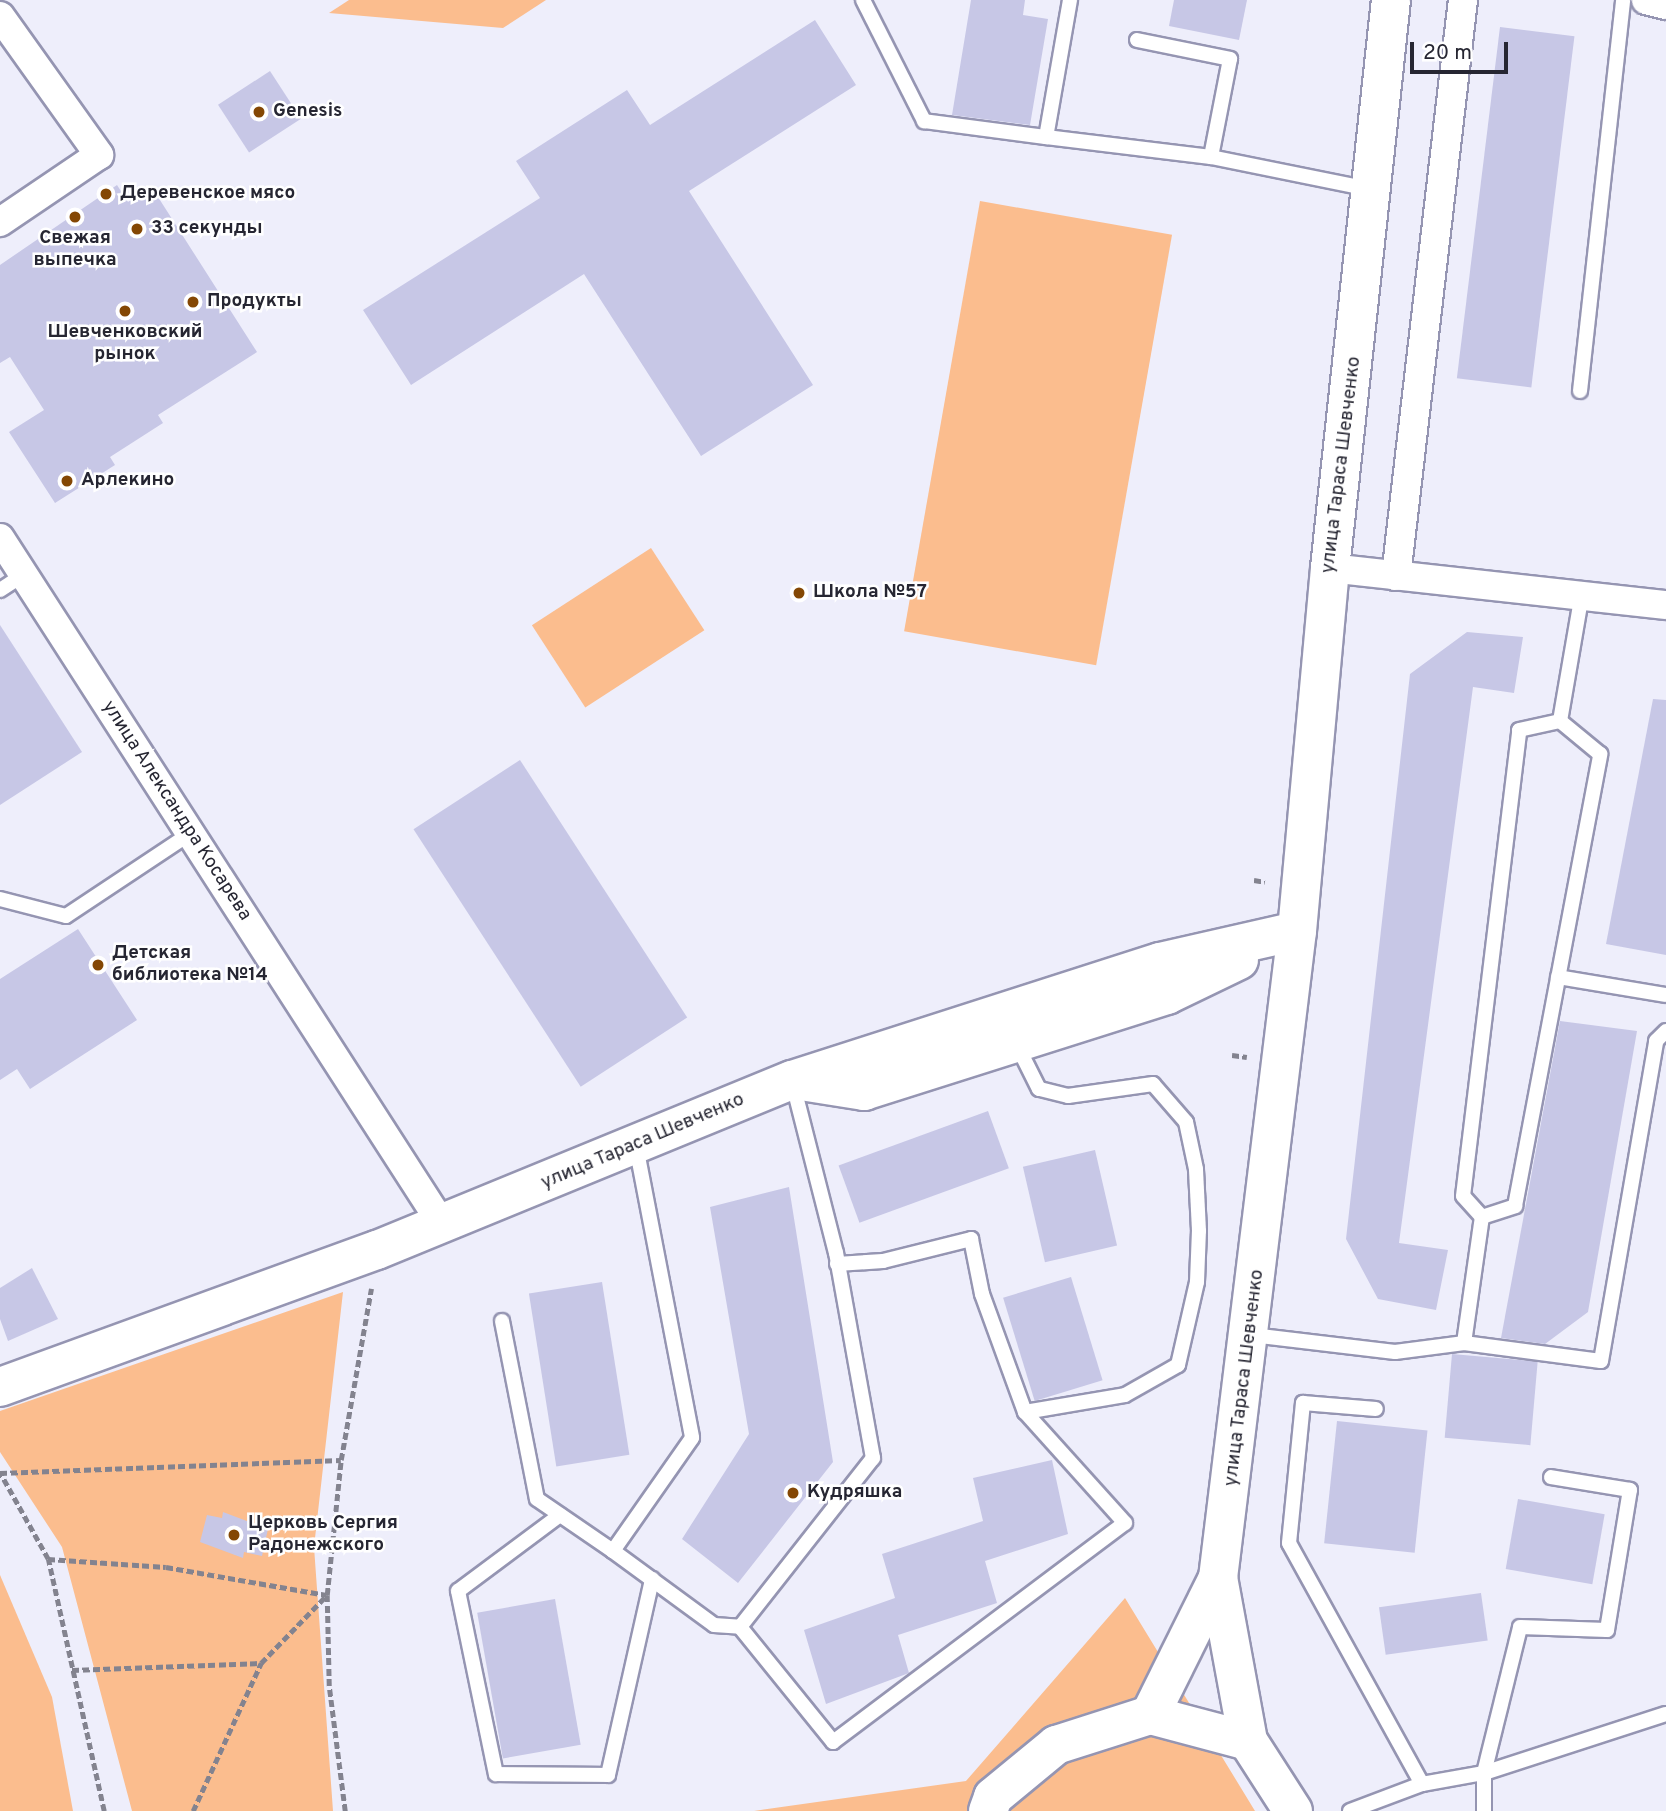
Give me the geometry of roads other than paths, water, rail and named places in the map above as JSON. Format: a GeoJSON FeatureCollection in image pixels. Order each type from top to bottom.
{"type":"FeatureCollection","features":[{"type":"Feature","properties":{"kind":"street","name":"улица Тараса Шевченко"},"geometry":{"type":"LineString","coordinates":[[1293,1811],[1248,1741],[1218,1578],[1252,1335],[1297,931],[1329,568],[1374,190],[1391,0]]}},
{"type":"Feature","properties":{"kind":"street"},"geometry":{"type":"LineString","coordinates":[[1396,576],[1463,0]]}},
{"type":"Feature","properties":{"kind":"street"},"geometry":{"type":"LineString","coordinates":[[1646,0],[1666,5]]}},
{"type":"Feature","properties":{"kind":"street"},"geometry":{"type":"LineString","coordinates":[[0,16],[99,155],[0,222]]}},
{"type":"Feature","properties":{"kind":"street","name":"улица Александра Косарева"},"geometry":{"type":"LineString","coordinates":[[0,538],[442,1224]]}},
{"type":"Feature","properties":{"kind":"street"},"geometry":{"type":"LineString","coordinates":[[1329,568],[1582,593],[1666,605]]}},
{"type":"Feature","properties":{"kind":"street","name":"улица Тараса Шевченко"},"geometry":{"type":"LineString","coordinates":[[0,1387],[377,1250],[792,1080],[1160,962],[1297,931]]}},
{"type":"Feature","properties":{"kind":"street"},"geometry":{"type":"LineString","coordinates":[[792,1080],[864,1091],[1017,1045],[1167,995],[1297,931]]}},
{"type":"Feature","properties":{"kind":"street"},"geometry":{"type":"LineString","coordinates":[[1150,1715],[1218,1578]]}},
{"type":"Feature","properties":{"kind":"street"},"geometry":{"type":"LineString","coordinates":[[988,1811],[993,1797],[1056,1745],[1150,1715],[1248,1741]]}},
{"type":"Feature","properties":{"kind":"lane"},"geometry":{"type":"LineString","coordinates":[[863,0],[924,121],[1211,157],[1374,190]]}},
{"type":"Feature","properties":{"kind":"lane"},"geometry":{"type":"LineString","coordinates":[[1046,137],[1070,0]]}},
{"type":"Feature","properties":{"kind":"lane"},"geometry":{"type":"LineString","coordinates":[[1580,391],[1623,0]]}},
{"type":"Feature","properties":{"kind":"lane"},"geometry":{"type":"LineString","coordinates":[[1136,40],[1230,59],[1211,157]]}},
{"type":"Feature","properties":{"kind":"lane"},"geometry":{"type":"LineString","coordinates":[[0,590],[23,575]]}},
{"type":"Feature","properties":{"kind":"lane"},"geometry":{"type":"LineString","coordinates":[[1560,721],[1582,593]]}},
{"type":"Feature","properties":{"kind":"lane"},"geometry":{"type":"LineString","coordinates":[[1482,1217],[1515,1206],[1600,754],[1560,721]]}},
{"type":"Feature","properties":{"kind":"lane"},"geometry":{"type":"LineString","coordinates":[[1482,1217],[1463,1196],[1519,730],[1560,721]]}},
{"type":"Feature","properties":{"kind":"lane"},"geometry":{"type":"LineString","coordinates":[[0,899],[66,916],[191,833]]}},
{"type":"Feature","properties":{"kind":"lane"},"geometry":{"type":"LineString","coordinates":[[1558,977],[1666,995]]}},
{"type":"Feature","properties":{"kind":"lane"},"geometry":{"type":"LineString","coordinates":[[1252,1335],[1395,1352],[1464,1343],[1601,1361],[1656,1041],[1666,1031]]}},
{"type":"Feature","properties":{"kind":"lane"},"geometry":{"type":"LineString","coordinates":[[1017,1045],[1039,1089],[1068,1096],[1153,1084],[1186,1122],[1196,1169],[1199,1231],[1197,1282],[1178,1365],[1125,1395],[1025,1412]]}},
{"type":"Feature","properties":{"kind":"lane"},"geometry":{"type":"LineString","coordinates":[[740,1627],[873,1458],[837,1264],[792,1080]]}},
{"type":"Feature","properties":{"kind":"lane"},"geometry":{"type":"LineString","coordinates":[[613,1551],[692,1438],[636,1145]]}},
{"type":"Feature","properties":{"kind":"lane"},"geometry":{"type":"LineString","coordinates":[[1464,1343],[1482,1217]]}},
{"type":"Feature","properties":{"kind":"lane"},"geometry":{"type":"LineString","coordinates":[[502,1321],[537,1499],[714,1625],[740,1627],[833,1742],[1125,1522],[1025,1412],[982,1294],[971,1239],[883,1261],[837,1264]]}},
{"type":"Feature","properties":{"kind":"lane"},"geometry":{"type":"LineString","coordinates":[[1376,1409],[1303,1403],[1289,1543],[1422,1784]]}},
{"type":"Feature","properties":{"kind":"lane"},"geometry":{"type":"LineString","coordinates":[[1484,1811],[1485,1773],[1520,1626],[1607,1630],[1630,1490],[1551,1477]]}},
{"type":"Feature","properties":{"kind":"lane"},"geometry":{"type":"LineString","coordinates":[[560,1515],[458,1591],[496,1773],[608,1774],[652,1579]]}},
{"type":"Feature","properties":{"kind":"lane"},"geometry":{"type":"LineString","coordinates":[[1350,1811],[1422,1784],[1485,1773],[1666,1714]]}},
{"type":"Feature","properties":{"kind":"place","name":"Genesis"},"geometry":{"type":"Point","coordinates":[259,112]}},
{"type":"Feature","properties":{"kind":"place","name":"Деревенское мясо"},"geometry":{"type":"Point","coordinates":[106,194]}},
{"type":"Feature","properties":{"kind":"place","name":"Свежая выпечка"},"geometry":{"type":"Point","coordinates":[75,217]}},
{"type":"Feature","properties":{"kind":"place","name":"33 секунды"},"geometry":{"type":"Point","coordinates":[137,229]}},
{"type":"Feature","properties":{"kind":"place","name":"Продукты"},"geometry":{"type":"Point","coordinates":[193,302]}},
{"type":"Feature","properties":{"kind":"place","name":"Шевченковский рынок"},"geometry":{"type":"Point","coordinates":[125,311]}},
{"type":"Feature","properties":{"kind":"place","name":"Арлекино"},"geometry":{"type":"Point","coordinates":[67,481]}},
{"type":"Feature","properties":{"kind":"place","name":"Школа №57"},"geometry":{"type":"Point","coordinates":[799,593]}},
{"type":"Feature","properties":{"kind":"place","name":"Детская библиотека №14"},"geometry":{"type":"Point","coordinates":[98,965]}},
{"type":"Feature","properties":{"kind":"place","name":"Кудряшка"},"geometry":{"type":"Point","coordinates":[793,1493]}},
{"type":"Feature","properties":{"kind":"place","name":"Церковь Сергия Радонежского"},"geometry":{"type":"Point","coordinates":[234,1535]}}]}
